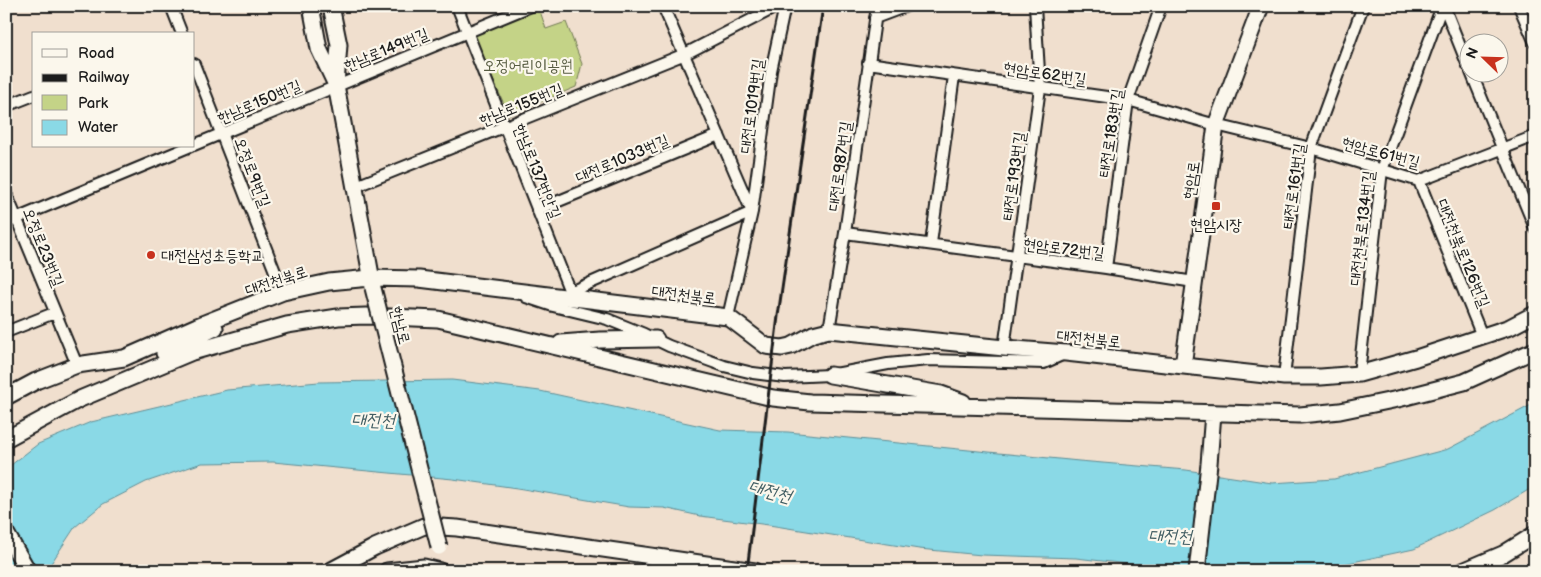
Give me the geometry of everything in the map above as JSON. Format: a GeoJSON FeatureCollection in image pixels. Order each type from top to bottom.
{"type":"FeatureCollection","features":[{"type":"Feature","properties":{"kind":"main road","name":"한남로"},"geometry":{"type":"LineString","coordinates":[[311,6],[319,49],[336,85]]}},
{"type":"Feature","properties":{"kind":"main road","name":"한남로"},"geometry":{"type":"LineString","coordinates":[[331,6],[339,45],[336,85],[371,283],[439,547],[441,571]]}},
{"type":"Feature","properties":{"kind":"main road","name":"현암로"},"geometry":{"type":"LineString","coordinates":[[1183,366],[1216,125],[1261,6]]}},
{"type":"Feature","properties":{"kind":"main road","name":"대전천북로"},"geometry":{"type":"LineString","coordinates":[[6,396],[36,381],[77,365],[124,358],[197,326],[283,292],[329,282],[371,283],[419,279],[506,290],[566,295],[728,317],[766,346],[782,348],[791,346],[813,334],[829,330],[1284,377],[1359,374],[1416,358],[1510,327],[1535,314]]}},
{"type":"Feature","properties":{"kind":"main road"},"geometry":{"type":"LineString","coordinates":[[6,439],[70,398],[225,324],[250,306]]}},
{"type":"Feature","properties":{"kind":"main road"},"geometry":{"type":"LineString","coordinates":[[24,428],[80,399],[192,352],[287,325],[338,317],[366,316],[438,319],[773,398],[810,402],[979,407],[1300,415],[1340,411],[1398,399],[1464,382],[1535,350]]}},
{"type":"Feature","properties":{"kind":"main road"},"geometry":{"type":"LineString","coordinates":[[547,345],[600,340],[656,339]]}},
{"type":"Feature","properties":{"kind":"main road"},"geometry":{"type":"LineString","coordinates":[[830,374],[941,394],[979,407]]}},
{"type":"Feature","properties":{"kind":"main road"},"geometry":{"type":"LineString","coordinates":[[1197,571],[1213,413]]}},
{"type":"Feature","properties":{"kind":"main road"},"geometry":{"type":"LineString","coordinates":[[330,571],[383,543],[424,526],[457,528],[754,571]]}},
{"type":"Feature","properties":{"kind":"main road"},"geometry":{"type":"LineString","coordinates":[[6,534],[28,571]]}},
{"type":"Feature","properties":{"kind":"main road"},"geometry":{"type":"LineString","coordinates":[[1482,571],[1503,554],[1535,534]]}},
{"type":"Feature","properties":{"kind":"main road"},"geometry":{"type":"LineString","coordinates":[[1463,571],[1503,554]]}},
{"type":"Feature","properties":{"kind":"main road"},"geometry":{"type":"LineString","coordinates":[[647,571],[697,563]]}},
{"type":"Feature","properties":{"kind":"main road"},"geometry":{"type":"LineString","coordinates":[[387,571],[424,567],[441,571]]}},
{"type":"Feature","properties":{"kind":"street"},"geometry":{"type":"LineString","coordinates":[[172,6],[181,32]]}},
{"type":"Feature","properties":{"kind":"street","name":"한남로137번안길"},"geometry":{"type":"LineString","coordinates":[[456,6],[537,210],[566,295]]}},
{"type":"Feature","properties":{"kind":"street","name":"한남로149번길"},"geometry":{"type":"LineString","coordinates":[[336,85],[531,6]]}},
{"type":"Feature","properties":{"kind":"street"},"geometry":{"type":"LineString","coordinates":[[566,295],[752,212],[663,6]]}},
{"type":"Feature","properties":{"kind":"street","name":"한남로155번길"},"geometry":{"type":"LineString","coordinates":[[354,188],[685,54],[778,6]]}},
{"type":"Feature","properties":{"kind":"street","name":"대전로1019번길"},"geometry":{"type":"LineString","coordinates":[[728,317],[752,212],[771,71],[785,6]]}},
{"type":"Feature","properties":{"kind":"street","name":"대전로987번길"},"geometry":{"type":"LineString","coordinates":[[829,330],[845,233],[877,6]]}},
{"type":"Feature","properties":{"kind":"street"},"geometry":{"type":"LineString","coordinates":[[875,18],[908,6]]}},
{"type":"Feature","properties":{"kind":"street","name":"태전로193번길"},"geometry":{"type":"LineString","coordinates":[[1004,348],[1040,88],[1035,6]]}},
{"type":"Feature","properties":{"kind":"street","name":"태전로183번길"},"geometry":{"type":"LineString","coordinates":[[1106,268],[1128,100],[1161,6]]}},
{"type":"Feature","properties":{"kind":"street","name":"태전로161번길"},"geometry":{"type":"LineString","coordinates":[[1284,377],[1311,148],[1363,6]]}},
{"type":"Feature","properties":{"kind":"street"},"geometry":{"type":"LineString","coordinates":[[1443,6],[1458,42]]}},
{"type":"Feature","properties":{"kind":"street","name":"대전천북로134번길"},"geometry":{"type":"LineString","coordinates":[[1359,374],[1382,170],[1443,6]]}},
{"type":"Feature","properties":{"kind":"street"},"geometry":{"type":"LineString","coordinates":[[1519,6],[1535,43]]}},
{"type":"Feature","properties":{"kind":"street","name":"현암로62번길"},"geometry":{"type":"LineString","coordinates":[[868,63],[1128,100],[1216,125]]}},
{"type":"Feature","properties":{"kind":"street","name":"오정로9번길"},"geometry":{"type":"LineString","coordinates":[[195,67],[283,292]]}},
{"type":"Feature","properties":{"kind":"street"},"geometry":{"type":"LineString","coordinates":[[931,243],[954,76]]}},
{"type":"Feature","properties":{"kind":"street"},"geometry":{"type":"LineString","coordinates":[[1475,82],[1535,228]]}},
{"type":"Feature","properties":{"kind":"street","name":"한남로150번길"},"geometry":{"type":"LineString","coordinates":[[195,145],[336,85]]}},
{"type":"Feature","properties":{"kind":"street"},"geometry":{"type":"LineString","coordinates":[[6,106],[32,96]]}},
{"type":"Feature","properties":{"kind":"street","name":"현암로61번길"},"geometry":{"type":"LineString","coordinates":[[1216,125],[1311,148],[1419,181],[1535,136]]}},
{"type":"Feature","properties":{"kind":"street","name":"대전로1033번길"},"geometry":{"type":"LineString","coordinates":[[537,210],[719,134]]}},
{"type":"Feature","properties":{"kind":"street","name":"한남로150번길"},"geometry":{"type":"LineString","coordinates":[[6,223],[187,148]]}},
{"type":"Feature","properties":{"kind":"street","name":"대전천북로126번길"},"geometry":{"type":"LineString","coordinates":[[1419,181],[1482,336]]}},
{"type":"Feature","properties":{"kind":"street","name":"오정로23번길"},"geometry":{"type":"LineString","coordinates":[[6,193],[77,365]]}},
{"type":"Feature","properties":{"kind":"street","name":"현암로72번길"},"geometry":{"type":"LineString","coordinates":[[845,233],[931,243],[1194,282]]}},
{"type":"Feature","properties":{"kind":"street"},"geometry":{"type":"LineString","coordinates":[[506,290],[553,306],[607,319],[724,366],[754,373],[786,377],[830,374],[888,364],[928,360],[1044,363],[1066,353]]}},
{"type":"Feature","properties":{"kind":"street","name":"오정로23번길"},"geometry":{"type":"LineString","coordinates":[[6,332],[54,313]]}},
{"type":"Feature","properties":{"kind":"green space","name":"오정어린이공원"},"geometry":{"type":"Polygon","coordinates":[[[539,8],[546,29],[566,22],[582,64],[576,87],[509,115],[473,35],[539,8]]]}},
{"type":"Feature","properties":{"kind":"water","name":"대전천"},"geometry":{"type":"Polygon","coordinates":[[[452,380],[540,391],[720,430],[788,432],[1186,470],[1272,483],[1334,479],[1448,449],[1535,403],[1535,486],[1495,510],[1414,549],[1329,567],[1232,571],[1206,568],[1180,570],[1076,558],[982,555],[919,549],[700,516],[664,508],[629,507],[453,479],[273,462],[202,463],[146,482],[103,504],[75,527],[46,571],[6,571],[6,471],[38,444],[91,422],[227,390],[319,382],[452,380]]]}},
{"type":"Feature","properties":{"kind":"railway"},"geometry":{"type":"LineString","coordinates":[[747,571],[778,316],[823,6]]}},
{"type":"Feature","properties":{"kind":"place","name":"현암시장"},"geometry":{"type":"Point","coordinates":[1216,206]}},
{"type":"Feature","properties":{"kind":"place","name":"대전삼성초등학교"},"geometry":{"type":"Point","coordinates":[151,255]}}]}
